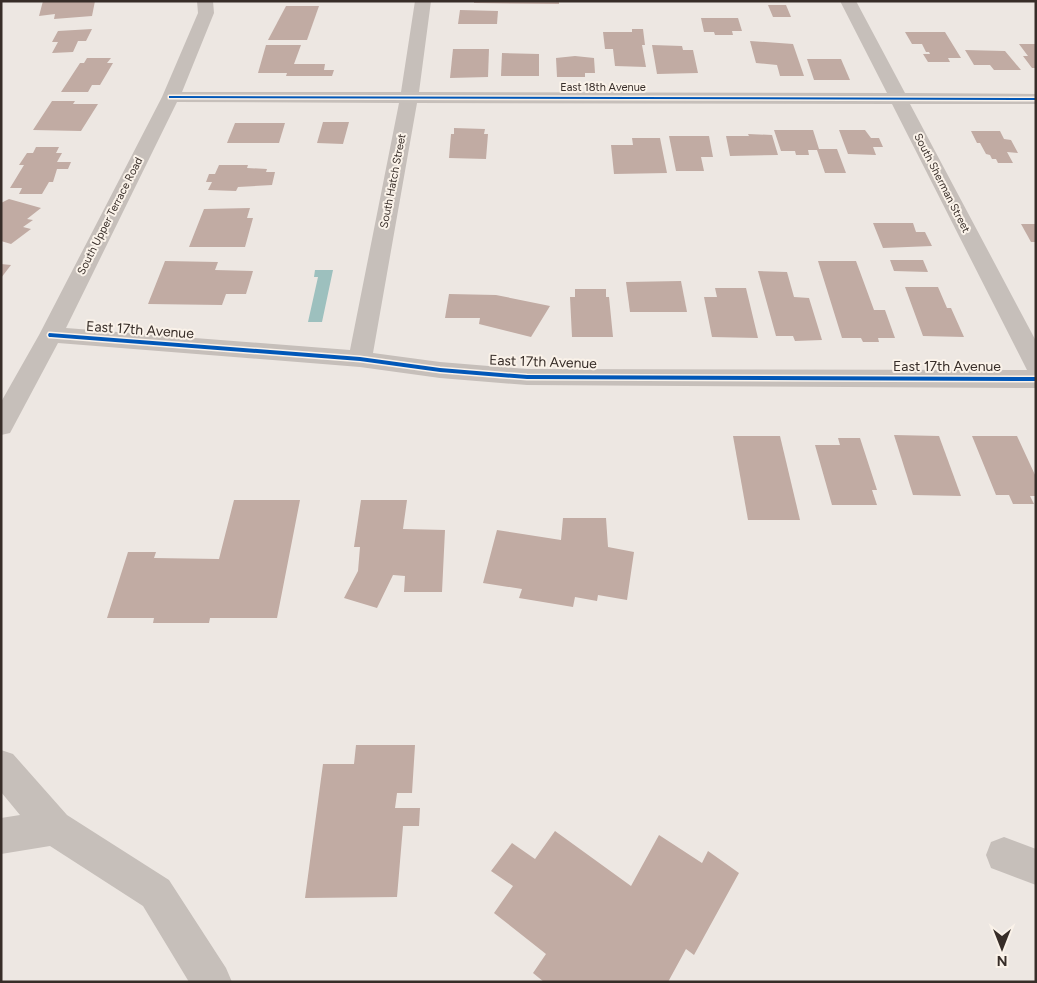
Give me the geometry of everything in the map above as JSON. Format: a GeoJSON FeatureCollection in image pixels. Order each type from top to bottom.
{"type":"FeatureCollection","features":[{"type":"Feature","properties":{"kind":"street","name":"South Upper Terrace Road"},"geometry":{"type":"LineString","coordinates":[[3,420],[51,335],[171,96],[206,13],[205,1]]}},
{"type":"Feature","properties":{"kind":"street","name":"South Hatch Street"},"geometry":{"type":"LineString","coordinates":[[360,359],[409,98],[423,1]]}},
{"type":"Feature","properties":{"kind":"street","name":"South Sherman Street"},"geometry":{"type":"LineString","coordinates":[[848,1],[1036,365]]}},
{"type":"Feature","properties":{"kind":"street","name":"East 18th Avenue"},"geometry":{"type":"LineString","coordinates":[[171,96],[1036,99]]}},
{"type":"Feature","properties":{"kind":"street","name":"East 17th Avenue"},"geometry":{"type":"LineString","coordinates":[[51,335],[360,359],[440,370],[527,376],[1036,379]]}},
{"type":"Feature","properties":{"kind":"street"},"geometry":{"type":"LineString","coordinates":[[1,766],[54,828],[156,894],[212,982]]}},
{"type":"Feature","properties":{"kind":"street"},"geometry":{"type":"LineString","coordinates":[[1,836],[54,828]]}},
{"type":"Feature","properties":{"kind":"water"},"geometry":{"type":"Polygon","coordinates":[[[315,270],[333,270],[322,322],[308,322],[318,277],[314,277],[315,270]]]}},
{"type":"Feature","properties":{"kind":"building"},"geometry":{"type":"Polygon","coordinates":[[[43,1],[95,1],[92,16],[54,19],[55,14],[39,16],[43,1]]]}},
{"type":"Feature","properties":{"kind":"building"},"geometry":{"type":"Polygon","coordinates":[[[474,1],[559,1],[559,4],[474,3],[474,1]]]}},
{"type":"Feature","properties":{"kind":"building"},"geometry":{"type":"Polygon","coordinates":[[[768,5],[786,5],[791,17],[773,17],[768,5]]]}},
{"type":"Feature","properties":{"kind":"building"},"geometry":{"type":"Polygon","coordinates":[[[286,6],[319,6],[307,40],[268,40],[286,6]]]}},
{"type":"Feature","properties":{"kind":"building"},"geometry":{"type":"Polygon","coordinates":[[[460,10],[498,11],[497,24],[458,24],[460,10]]]}},
{"type":"Feature","properties":{"kind":"building"},"geometry":{"type":"Polygon","coordinates":[[[701,18],[738,18],[742,31],[732,31],[733,35],[715,35],[714,32],[704,32],[701,18]]]}},
{"type":"Feature","properties":{"kind":"building"},"geometry":{"type":"Polygon","coordinates":[[[92,29],[86,41],[78,41],[73,52],[52,53],[58,42],[52,42],[58,31],[92,29]]]}},
{"type":"Feature","properties":{"kind":"building"},"geometry":{"type":"Polygon","coordinates":[[[632,29],[643,29],[645,45],[642,45],[646,67],[615,66],[613,49],[605,49],[603,32],[632,32],[632,29]]]}},
{"type":"Feature","properties":{"kind":"building"},"geometry":{"type":"Polygon","coordinates":[[[905,32],[945,32],[961,58],[948,58],[950,62],[928,62],[923,54],[930,54],[929,52],[926,52],[922,44],[912,44],[905,32]]]}},
{"type":"Feature","properties":{"kind":"building"},"geometry":{"type":"Polygon","coordinates":[[[750,41],[793,44],[804,76],[780,76],[777,65],[756,63],[750,41]]]}},
{"type":"Feature","properties":{"kind":"building"},"geometry":{"type":"Polygon","coordinates":[[[1019,44],[1036,44],[1036,68],[1032,68],[1023,56],[1028,56],[1019,44]]]}},
{"type":"Feature","properties":{"kind":"building"},"geometry":{"type":"Polygon","coordinates":[[[266,45],[301,45],[294,64],[325,64],[324,70],[334,70],[332,76],[286,76],[287,73],[258,73],[266,45]]]}},
{"type":"Feature","properties":{"kind":"building"},"geometry":{"type":"Polygon","coordinates":[[[652,45],[682,46],[683,50],[693,50],[698,73],[657,74],[652,45]]]}},
{"type":"Feature","properties":{"kind":"building"},"geometry":{"type":"Polygon","coordinates":[[[453,49],[489,49],[488,77],[450,78],[453,49]]]}},
{"type":"Feature","properties":{"kind":"building"},"geometry":{"type":"Polygon","coordinates":[[[965,50],[1005,51],[1021,70],[994,70],[990,65],[974,65],[965,50]]]}},
{"type":"Feature","properties":{"kind":"building"},"geometry":{"type":"Polygon","coordinates":[[[502,53],[539,54],[539,76],[501,76],[502,53]]]}},
{"type":"Feature","properties":{"kind":"building"},"geometry":{"type":"Polygon","coordinates":[[[575,56],[594,58],[595,73],[585,73],[585,77],[557,77],[556,58],[575,56]]]}},
{"type":"Feature","properties":{"kind":"building"},"geometry":{"type":"Polygon","coordinates":[[[87,58],[111,58],[107,63],[113,63],[100,85],[92,85],[88,92],[61,92],[80,63],[84,63],[87,58]]]}},
{"type":"Feature","properties":{"kind":"building"},"geometry":{"type":"Polygon","coordinates":[[[807,59],[841,59],[850,80],[814,80],[807,59]]]}},
{"type":"Feature","properties":{"kind":"building"},"geometry":{"type":"Polygon","coordinates":[[[52,101],[75,101],[73,104],[98,104],[81,131],[33,130],[52,101]]]}},
{"type":"Feature","properties":{"kind":"building"},"geometry":{"type":"Polygon","coordinates":[[[323,122],[349,122],[343,144],[317,143],[323,122]]]}},
{"type":"Feature","properties":{"kind":"building"},"geometry":{"type":"Polygon","coordinates":[[[235,123],[285,123],[279,143],[227,143],[235,123]]]}},
{"type":"Feature","properties":{"kind":"building"},"geometry":{"type":"Polygon","coordinates":[[[454,128],[485,129],[484,134],[488,134],[486,159],[449,158],[451,134],[454,134],[454,128]]]}},
{"type":"Feature","properties":{"kind":"building"},"geometry":{"type":"Polygon","coordinates":[[[774,130],[813,130],[819,149],[837,149],[846,173],[825,173],[817,150],[808,150],[809,155],[796,155],[795,151],[781,151],[774,130]]]}},
{"type":"Feature","properties":{"kind":"building"},"geometry":{"type":"Polygon","coordinates":[[[839,130],[865,130],[871,138],[879,138],[883,147],[873,147],[876,155],[848,154],[839,130]]]}},
{"type":"Feature","properties":{"kind":"building"},"geometry":{"type":"Polygon","coordinates":[[[971,131],[1000,131],[1004,139],[1011,140],[1018,153],[1007,152],[1013,163],[998,163],[996,159],[992,159],[990,155],[986,154],[980,143],[977,143],[971,131]]]}},
{"type":"Feature","properties":{"kind":"building"},"geometry":{"type":"Polygon","coordinates":[[[748,134],[772,135],[778,155],[730,156],[726,136],[749,136],[748,134]]]}},
{"type":"Feature","properties":{"kind":"building"},"geometry":{"type":"Polygon","coordinates":[[[669,136],[709,136],[713,157],[701,157],[704,171],[676,171],[669,136]]]}},
{"type":"Feature","properties":{"kind":"building"},"geometry":{"type":"Polygon","coordinates":[[[632,138],[660,138],[667,173],[614,174],[611,145],[633,145],[632,138]]]}},
{"type":"Feature","properties":{"kind":"building"},"geometry":{"type":"Polygon","coordinates":[[[36,147],[59,147],[56,153],[62,153],[57,162],[71,162],[68,169],[57,169],[53,182],[49,182],[42,194],[19,194],[22,188],[10,188],[24,165],[19,165],[27,153],[33,153],[36,147]]]}},
{"type":"Feature","properties":{"kind":"building"},"geometry":{"type":"Polygon","coordinates":[[[219,165],[248,165],[247,168],[267,169],[266,172],[275,172],[272,185],[238,187],[236,191],[208,190],[212,182],[206,182],[209,174],[215,174],[219,165]]]}},
{"type":"Feature","properties":{"kind":"building"},"geometry":{"type":"Polygon","coordinates":[[[9,199],[41,208],[27,219],[33,220],[23,227],[31,229],[11,244],[1,241],[1,203],[9,199]]]}},
{"type":"Feature","properties":{"kind":"building"},"geometry":{"type":"Polygon","coordinates":[[[250,208],[247,218],[253,218],[245,247],[189,247],[204,209],[250,208]]]}},
{"type":"Feature","properties":{"kind":"building"},"geometry":{"type":"Polygon","coordinates":[[[873,223],[913,223],[916,232],[925,232],[932,246],[883,248],[873,223]]]}},
{"type":"Feature","properties":{"kind":"building"},"geometry":{"type":"Polygon","coordinates":[[[1021,224],[1036,224],[1036,242],[1031,242],[1021,224]]]}},
{"type":"Feature","properties":{"kind":"building"},"geometry":{"type":"Polygon","coordinates":[[[890,260],[923,260],[928,272],[894,271],[890,260]]]}},
{"type":"Feature","properties":{"kind":"building"},"geometry":{"type":"Polygon","coordinates":[[[165,261],[218,262],[215,270],[253,271],[246,294],[226,294],[222,305],[148,304],[165,261]]]}},
{"type":"Feature","properties":{"kind":"building"},"geometry":{"type":"Polygon","coordinates":[[[818,261],[856,261],[874,310],[885,310],[895,338],[878,338],[879,342],[863,342],[861,338],[842,338],[818,261]]]}},
{"type":"Feature","properties":{"kind":"building"},"geometry":{"type":"Polygon","coordinates":[[[1,264],[11,265],[1,278],[1,264]]]}},
{"type":"Feature","properties":{"kind":"building"},"geometry":{"type":"Polygon","coordinates":[[[758,271],[787,272],[794,297],[809,298],[822,340],[795,341],[793,336],[776,336],[758,271]]]}},
{"type":"Feature","properties":{"kind":"building"},"geometry":{"type":"Polygon","coordinates":[[[681,281],[687,312],[630,312],[626,282],[681,281]]]}},
{"type":"Feature","properties":{"kind":"building"},"geometry":{"type":"Polygon","coordinates":[[[905,287],[938,287],[947,308],[951,308],[964,337],[923,336],[905,287]]]}},
{"type":"Feature","properties":{"kind":"building"},"geometry":{"type":"Polygon","coordinates":[[[715,288],[746,288],[758,338],[712,337],[704,297],[717,297],[715,288]]]}},
{"type":"Feature","properties":{"kind":"building"},"geometry":{"type":"Polygon","coordinates":[[[575,289],[606,289],[606,297],[609,297],[613,337],[572,337],[570,297],[575,297],[575,289]]]}},
{"type":"Feature","properties":{"kind":"building"},"geometry":{"type":"Polygon","coordinates":[[[449,294],[496,295],[550,306],[531,337],[479,324],[480,318],[445,318],[449,294]]]}},
{"type":"Feature","properties":{"kind":"building"},"geometry":{"type":"Polygon","coordinates":[[[894,435],[939,436],[961,496],[913,495],[894,435]]]}},
{"type":"Feature","properties":{"kind":"building"},"geometry":{"type":"Polygon","coordinates":[[[733,436],[780,436],[800,520],[748,520],[733,436]]]}},
{"type":"Feature","properties":{"kind":"building"},"geometry":{"type":"Polygon","coordinates":[[[972,436],[1017,436],[1036,477],[1036,496],[1030,496],[1034,504],[1013,504],[1009,495],[996,495],[972,436]]]}},
{"type":"Feature","properties":{"kind":"building"},"geometry":{"type":"Polygon","coordinates":[[[838,438],[860,438],[877,490],[872,490],[877,505],[832,505],[815,445],[840,445],[838,438]]]}},
{"type":"Feature","properties":{"kind":"building"},"geometry":{"type":"Polygon","coordinates":[[[234,500],[300,500],[277,618],[210,618],[209,623],[153,623],[154,618],[107,618],[128,552],[156,552],[154,558],[219,559],[234,500]]]}},
{"type":"Feature","properties":{"kind":"building"},"geometry":{"type":"Polygon","coordinates":[[[361,500],[407,500],[403,529],[445,530],[442,592],[404,592],[405,576],[393,575],[377,608],[344,598],[358,571],[360,547],[354,547],[361,500]]]}},
{"type":"Feature","properties":{"kind":"building"},"geometry":{"type":"Polygon","coordinates":[[[563,518],[606,518],[608,547],[634,552],[627,600],[598,595],[597,601],[575,597],[573,607],[519,598],[522,589],[483,583],[497,530],[561,540],[563,518]]]}},
{"type":"Feature","properties":{"kind":"building"},"geometry":{"type":"Polygon","coordinates":[[[356,745],[415,745],[412,793],[397,793],[395,808],[420,808],[419,826],[403,826],[397,897],[305,898],[323,764],[354,764],[356,745]]]}},
{"type":"Feature","properties":{"kind":"building"},"geometry":{"type":"Polygon","coordinates":[[[555,831],[631,886],[659,835],[702,863],[708,851],[739,873],[694,955],[686,949],[668,982],[544,982],[533,973],[546,954],[494,913],[513,886],[491,871],[512,843],[535,859],[555,831]]]}},
{"type":"Feature","properties":{"kind":"cycle path"},"geometry":{"type":"LineString","coordinates":[[171,97],[1036,99]]}},
{"type":"Feature","properties":{"kind":"cycle path"},"geometry":{"type":"LineString","coordinates":[[51,335],[360,359],[440,370],[527,377],[1036,379]]}}]}
